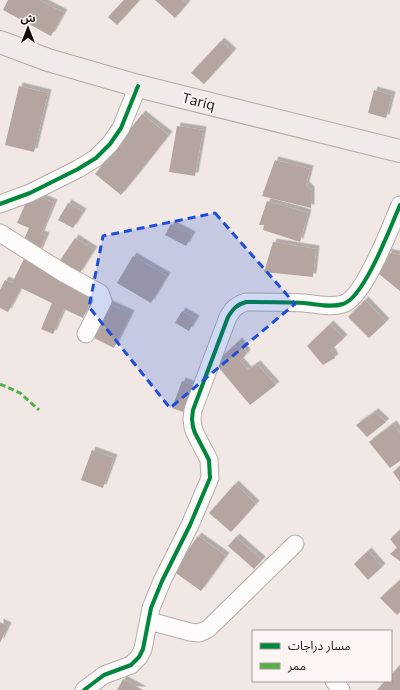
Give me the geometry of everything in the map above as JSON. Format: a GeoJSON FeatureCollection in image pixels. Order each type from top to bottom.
{"type":"FeatureCollection","features":[{"type":"Feature","properties":{"kind":"main road","name":"Tariq"},"geometry":{"type":"LineString","coordinates":[[0,42],[48,60],[138,86],[400,151]]}},
{"type":"Feature","properties":{"kind":"street"},"geometry":{"type":"LineString","coordinates":[[0,204],[30,192],[78,169],[96,158],[110,144],[121,128],[138,86]]}},
{"type":"Feature","properties":{"kind":"street"},"geometry":{"type":"LineString","coordinates":[[84,690],[104,674],[131,665],[139,657],[143,649],[152,608],[162,580],[190,525],[210,478],[209,460],[195,433],[193,427],[193,414],[232,309],[238,304],[246,302],[345,304],[358,292],[370,272],[400,205]]}},
{"type":"Feature","properties":{"kind":"street"},"geometry":{"type":"LineString","coordinates":[[0,233],[65,274],[100,293],[103,301],[86,334]]}},
{"type":"Feature","properties":{"kind":"street"},"geometry":{"type":"LineString","coordinates":[[149,621],[190,632],[199,633],[208,629],[295,544]]}},
{"type":"Feature","properties":{"kind":"highlighted area"},"geometry":{"type":"Polygon","coordinates":[[[215,213],[295,304],[170,408],[89,307],[103,236],[215,213]]]}},
{"type":"Feature","properties":{"kind":"building"},"geometry":{"type":"Polygon","coordinates":[[[8,0],[39,0],[64,13],[51,36],[3,10],[8,0]]]}},
{"type":"Feature","properties":{"kind":"building"},"geometry":{"type":"Polygon","coordinates":[[[124,0],[139,1],[117,25],[108,17],[124,0]]]}},
{"type":"Feature","properties":{"kind":"building"},"geometry":{"type":"Polygon","coordinates":[[[155,0],[183,0],[187,4],[175,18],[155,0]]]}},
{"type":"Feature","properties":{"kind":"building"},"geometry":{"type":"Polygon","coordinates":[[[221,41],[233,52],[204,84],[191,73],[221,41]]]}},
{"type":"Feature","properties":{"kind":"building"},"geometry":{"type":"Polygon","coordinates":[[[19,86],[48,93],[34,152],[5,145],[19,86]]]}},
{"type":"Feature","properties":{"kind":"building"},"geometry":{"type":"Polygon","coordinates":[[[374,90],[392,95],[386,118],[368,113],[374,90]]]}},
{"type":"Feature","properties":{"kind":"building"},"geometry":{"type":"Polygon","coordinates":[[[142,114],[169,135],[121,195],[95,174],[142,114]]]}},
{"type":"Feature","properties":{"kind":"building"},"geometry":{"type":"Polygon","coordinates":[[[177,126],[203,130],[195,176],[169,172],[177,126]]]}},
{"type":"Feature","properties":{"kind":"building"},"geometry":{"type":"Polygon","coordinates":[[[275,160],[310,169],[306,185],[311,190],[311,208],[262,196],[275,160]]]}},
{"type":"Feature","properties":{"kind":"building"},"geometry":{"type":"Polygon","coordinates":[[[30,193],[54,203],[41,234],[46,236],[39,252],[22,244],[29,228],[17,223],[30,193]]]}},
{"type":"Feature","properties":{"kind":"building"},"geometry":{"type":"Polygon","coordinates":[[[267,201],[308,213],[300,242],[263,230],[264,225],[259,225],[267,201]]]}},
{"type":"Feature","properties":{"kind":"building"},"geometry":{"type":"Polygon","coordinates":[[[68,203],[83,212],[73,228],[58,220],[68,203]]]}},
{"type":"Feature","properties":{"kind":"building"},"geometry":{"type":"Polygon","coordinates":[[[171,224],[192,235],[186,246],[165,235],[171,224]]]}},
{"type":"Feature","properties":{"kind":"building"},"geometry":{"type":"Polygon","coordinates":[[[75,238],[94,250],[79,274],[59,262],[75,238]]]}},
{"type":"Feature","properties":{"kind":"building"},"geometry":{"type":"Polygon","coordinates":[[[273,242],[316,249],[313,277],[264,272],[273,242]]]}},
{"type":"Feature","properties":{"kind":"building"},"geometry":{"type":"Polygon","coordinates":[[[387,252],[400,255],[400,291],[379,274],[388,257],[387,252]]]}},
{"type":"Feature","properties":{"kind":"building"},"geometry":{"type":"Polygon","coordinates":[[[26,255],[97,289],[83,318],[64,309],[53,334],[41,329],[52,303],[21,288],[8,312],[0,308],[0,290],[5,280],[12,283],[26,255]]]}},
{"type":"Feature","properties":{"kind":"building"},"geometry":{"type":"Polygon","coordinates":[[[133,256],[167,276],[151,303],[117,283],[133,256]]]}},
{"type":"Feature","properties":{"kind":"building"},"geometry":{"type":"Polygon","coordinates":[[[365,300],[386,322],[369,338],[348,317],[365,300]]]}},
{"type":"Feature","properties":{"kind":"building"},"geometry":{"type":"Polygon","coordinates":[[[103,301],[131,314],[114,348],[86,334],[103,301]]]}},
{"type":"Feature","properties":{"kind":"building"},"geometry":{"type":"Polygon","coordinates":[[[182,311],[196,319],[189,331],[175,323],[182,311]]]}},
{"type":"Feature","properties":{"kind":"building"},"geometry":{"type":"Polygon","coordinates":[[[330,324],[344,338],[331,350],[335,358],[323,365],[307,346],[330,324]]]}},
{"type":"Feature","properties":{"kind":"building"},"geometry":{"type":"Polygon","coordinates":[[[239,341],[247,353],[240,361],[248,370],[257,364],[276,385],[250,405],[215,363],[239,341]]]}},
{"type":"Feature","properties":{"kind":"building"},"geometry":{"type":"Polygon","coordinates":[[[182,381],[193,385],[183,412],[172,408],[182,381]]]}},
{"type":"Feature","properties":{"kind":"building"},"geometry":{"type":"Polygon","coordinates":[[[375,412],[386,422],[367,437],[356,425],[375,412]]]}},
{"type":"Feature","properties":{"kind":"building"},"geometry":{"type":"Polygon","coordinates":[[[393,424],[400,433],[400,461],[390,468],[369,442],[393,424]]]}},
{"type":"Feature","properties":{"kind":"building"},"geometry":{"type":"Polygon","coordinates":[[[92,450],[114,458],[103,488],[81,480],[92,450]]]}},
{"type":"Feature","properties":{"kind":"building"},"geometry":{"type":"Polygon","coordinates":[[[400,466],[400,482],[393,472],[400,466]]]}},
{"type":"Feature","properties":{"kind":"building"},"geometry":{"type":"Polygon","coordinates":[[[235,484],[256,504],[231,532],[209,513],[235,484]]]}},
{"type":"Feature","properties":{"kind":"building"},"geometry":{"type":"Polygon","coordinates":[[[400,530],[400,561],[390,554],[397,548],[390,539],[400,530]]]}},
{"type":"Feature","properties":{"kind":"building"},"geometry":{"type":"Polygon","coordinates":[[[198,536],[226,556],[201,591],[173,571],[198,536]]]}},
{"type":"Feature","properties":{"kind":"building"},"geometry":{"type":"Polygon","coordinates":[[[236,537],[262,560],[254,569],[228,546],[236,537]]]}},
{"type":"Feature","properties":{"kind":"building"},"geometry":{"type":"Polygon","coordinates":[[[368,551],[382,567],[368,580],[354,564],[368,551]]]}},
{"type":"Feature","properties":{"kind":"building"},"geometry":{"type":"Polygon","coordinates":[[[400,580],[400,612],[397,615],[380,598],[400,580]]]}},
{"type":"Feature","properties":{"kind":"building"},"geometry":{"type":"Polygon","coordinates":[[[0,622],[8,626],[0,643],[0,622]]]}},
{"type":"Feature","properties":{"kind":"building"},"geometry":{"type":"Polygon","coordinates":[[[400,665],[400,690],[377,690],[384,682],[392,682],[392,674],[400,665]]]}},
{"type":"Feature","properties":{"kind":"building"},"geometry":{"type":"Polygon","coordinates":[[[123,679],[143,690],[117,690],[123,679]]]}},
{"type":"Feature","properties":{"kind":"marked path"},"geometry":{"type":"LineString","coordinates":[[0,384],[20,393],[39,410]]}},
{"type":"Feature","properties":{"kind":"cycle path"},"geometry":{"type":"LineString","coordinates":[[0,204],[30,193],[78,169],[96,158],[110,144],[121,128],[138,86]]}},
{"type":"Feature","properties":{"kind":"cycle path"},"geometry":{"type":"LineString","coordinates":[[84,690],[104,675],[131,665],[139,657],[143,649],[151,608],[162,581],[190,525],[210,478],[209,460],[193,427],[193,410],[228,317],[237,306],[246,302],[304,303],[334,306],[343,304],[351,299],[360,289],[368,276],[384,244],[400,205]]}}]}
